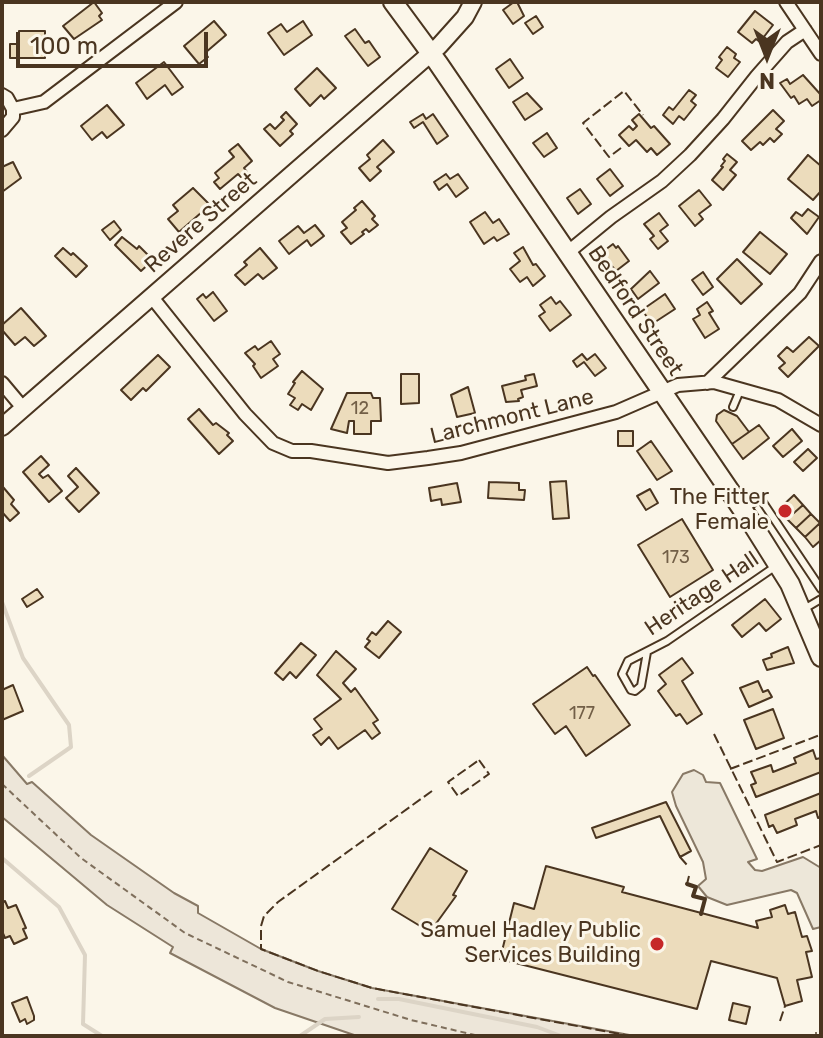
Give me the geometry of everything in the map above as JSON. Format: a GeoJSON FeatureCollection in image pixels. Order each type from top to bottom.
{"type":"FeatureCollection","features":[{"type":"Feature","properties":{"kind":"main road","name":"Bedford Street"},"geometry":{"type":"LineString","coordinates":[[393,2],[743,510],[790,584],[821,657]]}},
{"type":"Feature","properties":{"kind":"street"},"geometry":{"type":"LineString","coordinates":[[13,109],[44,102],[176,2]]}},
{"type":"Feature","properties":{"kind":"street","name":"Revere Street"},"geometry":{"type":"LineString","coordinates":[[2,427],[431,54],[465,17],[473,2]]}},
{"type":"Feature","properties":{"kind":"street"},"geometry":{"type":"LineString","coordinates":[[786,2],[821,54]]}},
{"type":"Feature","properties":{"kind":"street"},"geometry":{"type":"LineString","coordinates":[[567,253],[662,181],[690,155],[787,42],[805,30]]}},
{"type":"Feature","properties":{"kind":"street"},"geometry":{"type":"LineString","coordinates":[[2,95],[13,109],[13,117],[2,130]]}},
{"type":"Feature","properties":{"kind":"street"},"geometry":{"type":"LineString","coordinates":[[707,383],[800,293],[821,261]]}},
{"type":"Feature","properties":{"kind":"street","name":"Larchmont Lane"},"geometry":{"type":"LineString","coordinates":[[151,296],[245,414],[273,443],[292,451],[388,463],[461,453],[611,413],[678,385],[707,383],[741,388],[778,400],[821,425]]}},
{"type":"Feature","properties":{"kind":"street"},"geometry":{"type":"LineString","coordinates":[[2,383],[23,408]]}},
{"type":"Feature","properties":{"kind":"lane"},"geometry":{"type":"LineString","coordinates":[[733,407],[741,388]]}},
{"type":"Feature","properties":{"kind":"lane"},"geometry":{"type":"LineString","coordinates":[[743,510],[760,498],[821,589]]}},
{"type":"Feature","properties":{"kind":"lane","name":"Heritage Hall"},"geometry":{"type":"LineString","coordinates":[[647,652],[641,686],[631,690],[622,674],[628,661],[647,652],[777,565]]}},
{"type":"Feature","properties":{"kind":"lane"},"geometry":{"type":"LineString","coordinates":[[801,610],[821,599]]}},
{"type":"Feature","properties":{"kind":"path"},"geometry":{"type":"LineString","coordinates":[[2,784],[81,858],[185,933],[288,982],[411,1020],[479,1036]]}},
{"type":"Feature","properties":{"kind":"shaded area"},"geometry":{"type":"Polygon","coordinates":[[[2,755],[27,784],[32,782],[91,835],[174,893],[198,906],[198,913],[261,949],[372,988],[635,1036],[357,1036],[275,1008],[170,953],[173,947],[107,905],[2,817],[2,755]]]}},
{"type":"Feature","properties":{"kind":"shaded area"},"geometry":{"type":"Polygon","coordinates":[[[694,770],[703,775],[706,782],[720,783],[757,859],[748,862],[755,870],[762,871],[803,857],[821,868],[821,927],[813,929],[797,893],[791,890],[727,905],[707,897],[698,886],[706,879],[703,862],[672,792],[683,774],[694,770]]]}},
{"type":"Feature","properties":{"kind":"building"},"geometry":{"type":"Polygon","coordinates":[[[94,2],[102,13],[99,16],[102,20],[74,39],[63,26],[94,2]]]}},
{"type":"Feature","properties":{"kind":"building"},"geometry":{"type":"Polygon","coordinates":[[[517,2],[524,16],[513,24],[503,10],[517,2]]]}},
{"type":"Feature","properties":{"kind":"building"},"geometry":{"type":"Polygon","coordinates":[[[755,11],[773,25],[760,42],[756,39],[752,43],[738,32],[755,11]]]}},
{"type":"Feature","properties":{"kind":"building"},"geometry":{"type":"Polygon","coordinates":[[[536,16],[543,27],[533,34],[525,23],[536,16]]]}},
{"type":"Feature","properties":{"kind":"building"},"geometry":{"type":"Polygon","coordinates":[[[214,21],[226,35],[205,53],[208,57],[199,64],[184,46],[214,21]]]}},
{"type":"Feature","properties":{"kind":"building"},"geometry":{"type":"Polygon","coordinates":[[[303,21],[312,35],[284,55],[268,33],[281,24],[287,32],[303,21]]]}},
{"type":"Feature","properties":{"kind":"building"},"geometry":{"type":"Polygon","coordinates":[[[355,29],[365,43],[369,41],[380,57],[368,66],[345,36],[355,29]]]}},
{"type":"Feature","properties":{"kind":"building"},"geometry":{"type":"Polygon","coordinates":[[[19,31],[45,31],[45,58],[10,58],[10,44],[19,44],[19,31]]]}},
{"type":"Feature","properties":{"kind":"building"},"geometry":{"type":"Polygon","coordinates":[[[727,47],[740,62],[728,77],[716,68],[722,60],[719,57],[727,47]]]}},
{"type":"Feature","properties":{"kind":"building"},"geometry":{"type":"Polygon","coordinates":[[[510,59],[523,78],[509,88],[496,69],[510,59]]]}},
{"type":"Feature","properties":{"kind":"building"},"geometry":{"type":"Polygon","coordinates":[[[164,62],[183,87],[172,95],[165,85],[147,99],[136,83],[164,62]]]}},
{"type":"Feature","properties":{"kind":"building"},"geometry":{"type":"Polygon","coordinates":[[[317,68],[336,88],[324,99],[321,95],[310,106],[295,89],[317,68]]]}},
{"type":"Feature","properties":{"kind":"building"},"geometry":{"type":"Polygon","coordinates":[[[803,75],[821,95],[821,100],[812,106],[807,99],[799,104],[780,83],[787,79],[790,84],[803,75]]]}},
{"type":"Feature","properties":{"kind":"building"},"geometry":{"type":"Polygon","coordinates":[[[689,90],[696,95],[691,101],[696,105],[684,120],[679,116],[673,124],[663,115],[669,107],[673,110],[689,90]]]}},
{"type":"Feature","properties":{"kind":"building"},"geometry":{"type":"Polygon","coordinates":[[[527,93],[542,109],[525,120],[513,102],[527,93]]]}},
{"type":"Feature","properties":{"kind":"building"},"geometry":{"type":"Polygon","coordinates":[[[107,105],[124,125],[107,138],[102,132],[92,140],[81,126],[107,105]]]}},
{"type":"Feature","properties":{"kind":"building"},"geometry":{"type":"Polygon","coordinates":[[[773,110],[784,121],[776,129],[782,134],[774,142],[770,138],[751,150],[742,141],[773,110]]]}},
{"type":"Feature","properties":{"kind":"building"},"geometry":{"type":"Polygon","coordinates":[[[286,112],[297,124],[290,131],[293,134],[280,146],[264,129],[270,124],[275,129],[284,120],[281,117],[286,112]]]}},
{"type":"Feature","properties":{"kind":"building"},"geometry":{"type":"Polygon","coordinates":[[[423,114],[426,119],[433,114],[448,136],[437,144],[423,122],[414,128],[410,122],[423,114]]]}},
{"type":"Feature","properties":{"kind":"building"},"geometry":{"type":"Polygon","coordinates":[[[639,114],[670,144],[657,155],[651,148],[647,152],[636,140],[629,146],[619,135],[629,126],[633,130],[637,126],[632,120],[639,114]]]}},
{"type":"Feature","properties":{"kind":"building"},"geometry":{"type":"Polygon","coordinates":[[[547,133],[557,148],[544,157],[533,143],[547,133]]]}},
{"type":"Feature","properties":{"kind":"building"},"geometry":{"type":"Polygon","coordinates":[[[383,140],[394,152],[377,167],[381,171],[370,181],[359,168],[370,159],[367,155],[383,140]]]}},
{"type":"Feature","properties":{"kind":"building"},"geometry":{"type":"Polygon","coordinates":[[[238,144],[252,161],[244,168],[247,172],[241,177],[238,174],[220,189],[214,182],[219,178],[215,173],[234,157],[229,151],[238,144]]]}},
{"type":"Feature","properties":{"kind":"building"},"geometry":{"type":"Polygon","coordinates":[[[727,154],[737,162],[730,170],[736,175],[723,190],[712,180],[723,167],[727,154]]]}},
{"type":"Feature","properties":{"kind":"building"},"geometry":{"type":"Polygon","coordinates":[[[808,155],[821,166],[821,191],[813,200],[788,179],[808,155]]]}},
{"type":"Feature","properties":{"kind":"building"},"geometry":{"type":"Polygon","coordinates":[[[13,162],[21,178],[2,192],[2,167],[13,162]]]}},
{"type":"Feature","properties":{"kind":"building"},"geometry":{"type":"Polygon","coordinates":[[[610,169],[623,186],[610,196],[597,179],[610,169]]]}},
{"type":"Feature","properties":{"kind":"building"},"geometry":{"type":"Polygon","coordinates":[[[446,174],[450,179],[458,174],[468,188],[456,197],[447,184],[439,190],[434,182],[446,174]]]}},
{"type":"Feature","properties":{"kind":"building"},"geometry":{"type":"Polygon","coordinates":[[[193,188],[210,205],[179,232],[168,219],[178,211],[173,205],[193,188]]]}},
{"type":"Feature","properties":{"kind":"building"},"geometry":{"type":"Polygon","coordinates":[[[580,189],[591,204],[578,214],[567,198],[580,189]]]}},
{"type":"Feature","properties":{"kind":"building"},"geometry":{"type":"Polygon","coordinates":[[[699,190],[711,205],[699,214],[703,219],[695,226],[679,206],[699,190]]]}},
{"type":"Feature","properties":{"kind":"building"},"geometry":{"type":"Polygon","coordinates":[[[362,201],[375,216],[372,219],[378,225],[369,232],[366,229],[351,244],[341,232],[347,228],[342,222],[362,201]]]}},
{"type":"Feature","properties":{"kind":"building"},"geometry":{"type":"Polygon","coordinates":[[[808,209],[819,217],[807,234],[791,218],[796,212],[802,216],[808,209]]]}},
{"type":"Feature","properties":{"kind":"building"},"geometry":{"type":"Polygon","coordinates":[[[485,212],[493,223],[499,219],[509,234],[497,241],[494,237],[484,244],[470,222],[485,212]]]}},
{"type":"Feature","properties":{"kind":"building"},"geometry":{"type":"Polygon","coordinates":[[[659,213],[668,225],[660,231],[668,241],[658,249],[650,239],[654,236],[644,224],[659,213]]]}},
{"type":"Feature","properties":{"kind":"building"},"geometry":{"type":"Polygon","coordinates":[[[114,221],[121,230],[110,240],[102,230],[114,221]]]}},
{"type":"Feature","properties":{"kind":"building"},"geometry":{"type":"Polygon","coordinates":[[[315,225],[324,236],[311,246],[307,240],[289,254],[279,241],[298,226],[304,233],[315,225]]]}},
{"type":"Feature","properties":{"kind":"building"},"geometry":{"type":"Polygon","coordinates":[[[760,232],[787,254],[770,274],[743,252],[760,232]]]}},
{"type":"Feature","properties":{"kind":"building"},"geometry":{"type":"Polygon","coordinates":[[[122,237],[137,249],[139,246],[153,260],[141,271],[115,245],[122,237]]]}},
{"type":"Feature","properties":{"kind":"building"},"geometry":{"type":"Polygon","coordinates":[[[613,244],[629,261],[616,271],[604,256],[608,253],[605,250],[613,244]]]}},
{"type":"Feature","properties":{"kind":"building"},"geometry":{"type":"Polygon","coordinates":[[[523,247],[533,265],[536,264],[545,276],[533,286],[527,277],[520,282],[510,269],[520,261],[514,253],[523,247]]]}},
{"type":"Feature","properties":{"kind":"building"},"geometry":{"type":"Polygon","coordinates":[[[63,248],[87,266],[76,277],[55,256],[63,248]]]}},
{"type":"Feature","properties":{"kind":"building"},"geometry":{"type":"Polygon","coordinates":[[[260,248],[277,268],[263,279],[258,274],[245,285],[235,275],[260,248]]]}},
{"type":"Feature","properties":{"kind":"building"},"geometry":{"type":"Polygon","coordinates":[[[737,259],[762,284],[741,304],[717,279],[737,259]]]}},
{"type":"Feature","properties":{"kind":"building"},"geometry":{"type":"Polygon","coordinates":[[[650,271],[659,283],[638,299],[631,289],[650,271]]]}},
{"type":"Feature","properties":{"kind":"building"},"geometry":{"type":"Polygon","coordinates":[[[703,272],[713,287],[703,295],[692,280],[703,272]]]}},
{"type":"Feature","properties":{"kind":"building"},"geometry":{"type":"Polygon","coordinates":[[[213,292],[227,311],[214,321],[197,299],[203,294],[206,298],[213,292]]]}},
{"type":"Feature","properties":{"kind":"building"},"geometry":{"type":"Polygon","coordinates":[[[665,294],[675,309],[652,324],[642,310],[665,294]]]}},
{"type":"Feature","properties":{"kind":"building"},"geometry":{"type":"Polygon","coordinates":[[[551,297],[556,304],[560,301],[571,315],[550,331],[539,316],[545,312],[540,305],[551,297]]]}},
{"type":"Feature","properties":{"kind":"building"},"geometry":{"type":"Polygon","coordinates":[[[707,302],[713,311],[709,313],[719,329],[705,338],[693,319],[700,315],[697,309],[707,302]]]}},
{"type":"Feature","properties":{"kind":"building"},"geometry":{"type":"Polygon","coordinates":[[[21,308],[46,336],[34,346],[25,337],[15,345],[2,330],[2,325],[21,308]]]}},
{"type":"Feature","properties":{"kind":"building"},"geometry":{"type":"Polygon","coordinates":[[[809,337],[819,346],[788,377],[779,368],[785,363],[778,356],[787,347],[793,352],[809,337]]]}},
{"type":"Feature","properties":{"kind":"building"},"geometry":{"type":"Polygon","coordinates":[[[271,341],[280,354],[273,359],[278,366],[261,378],[253,366],[255,364],[245,353],[255,346],[258,350],[271,341]]]}},
{"type":"Feature","properties":{"kind":"building"},"geometry":{"type":"Polygon","coordinates":[[[582,354],[587,360],[595,354],[606,368],[595,376],[584,362],[577,367],[573,361],[582,354]]]}},
{"type":"Feature","properties":{"kind":"building"},"geometry":{"type":"Polygon","coordinates":[[[158,355],[170,367],[146,391],[143,388],[131,400],[121,390],[158,355]]]}},
{"type":"Feature","properties":{"kind":"building"},"geometry":{"type":"Polygon","coordinates":[[[302,371],[323,389],[311,410],[302,404],[298,410],[290,405],[295,398],[288,394],[302,371]]]}},
{"type":"Feature","properties":{"kind":"building"},"geometry":{"type":"Polygon","coordinates":[[[401,374],[419,374],[419,403],[401,404],[401,374]]]}},
{"type":"Feature","properties":{"kind":"building"},"geometry":{"type":"Polygon","coordinates":[[[534,374],[537,386],[521,390],[523,397],[519,401],[506,402],[502,386],[526,380],[525,376],[534,374]]]}},
{"type":"Feature","properties":{"kind":"building"},"geometry":{"type":"Polygon","coordinates":[[[468,387],[475,413],[457,417],[451,395],[468,387]]]}},
{"type":"Feature","properties":{"kind":"building"},"geometry":{"type":"Polygon","coordinates":[[[347,393],[371,393],[373,398],[380,398],[381,421],[371,421],[371,434],[354,434],[354,421],[349,421],[347,433],[331,429],[347,393]]]}},
{"type":"Feature","properties":{"kind":"building"},"geometry":{"type":"Polygon","coordinates":[[[199,409],[213,425],[216,423],[229,433],[227,435],[233,441],[219,454],[188,419],[199,409]]]}},
{"type":"Feature","properties":{"kind":"building"},"geometry":{"type":"Polygon","coordinates":[[[724,410],[737,416],[749,432],[732,444],[716,421],[717,415],[724,410]]]}},
{"type":"Feature","properties":{"kind":"building"},"geometry":{"type":"Polygon","coordinates":[[[759,425],[769,438],[743,459],[732,444],[759,425]]]}},
{"type":"Feature","properties":{"kind":"building"},"geometry":{"type":"Polygon","coordinates":[[[792,429],[802,441],[783,457],[773,446],[792,429]]]}},
{"type":"Feature","properties":{"kind":"building"},"geometry":{"type":"Polygon","coordinates":[[[618,431],[633,431],[633,446],[618,446],[618,431]]]}},
{"type":"Feature","properties":{"kind":"building"},"geometry":{"type":"Polygon","coordinates":[[[651,441],[672,471],[657,480],[637,451],[651,441]]]}},
{"type":"Feature","properties":{"kind":"building"},"geometry":{"type":"Polygon","coordinates":[[[808,449],[817,458],[803,471],[794,462],[808,449]]]}},
{"type":"Feature","properties":{"kind":"building"},"geometry":{"type":"Polygon","coordinates":[[[41,456],[49,465],[39,474],[43,478],[48,475],[62,491],[49,502],[23,472],[41,456]]]}},
{"type":"Feature","properties":{"kind":"building"},"geometry":{"type":"Polygon","coordinates":[[[76,468],[99,493],[79,512],[66,498],[78,487],[68,476],[76,468]]]}},
{"type":"Feature","properties":{"kind":"building"},"geometry":{"type":"Polygon","coordinates":[[[566,481],[569,518],[553,519],[550,482],[566,481]]]}},
{"type":"Feature","properties":{"kind":"building"},"geometry":{"type":"Polygon","coordinates":[[[489,482],[519,483],[519,490],[525,490],[524,500],[488,498],[489,482]]]}},
{"type":"Feature","properties":{"kind":"building"},"geometry":{"type":"Polygon","coordinates":[[[457,483],[461,502],[442,505],[441,499],[431,501],[429,488],[457,483]]]}},
{"type":"Feature","properties":{"kind":"building"},"geometry":{"type":"Polygon","coordinates":[[[3,487],[14,500],[11,504],[19,513],[10,521],[2,512],[3,487]]]}},
{"type":"Feature","properties":{"kind":"building"},"geometry":{"type":"Polygon","coordinates":[[[650,489],[658,503],[646,510],[637,496],[650,489]]]}},
{"type":"Feature","properties":{"kind":"building"},"geometry":{"type":"Polygon","coordinates":[[[794,495],[803,505],[787,519],[779,509],[794,495]]]}},
{"type":"Feature","properties":{"kind":"building"},"geometry":{"type":"Polygon","coordinates":[[[803,505],[811,514],[796,528],[787,519],[803,505]]]}},
{"type":"Feature","properties":{"kind":"building"},"geometry":{"type":"Polygon","coordinates":[[[811,514],[820,523],[805,537],[796,528],[811,514]]]}},
{"type":"Feature","properties":{"kind":"building"},"geometry":{"type":"Polygon","coordinates":[[[682,519],[713,570],[670,597],[638,545],[682,519]]]}},
{"type":"Feature","properties":{"kind":"building"},"geometry":{"type":"Polygon","coordinates":[[[820,523],[821,540],[813,547],[805,537],[820,523]]]}},
{"type":"Feature","properties":{"kind":"building"},"geometry":{"type":"Polygon","coordinates":[[[37,589],[43,597],[27,607],[22,599],[37,589]]]}},
{"type":"Feature","properties":{"kind":"building"},"geometry":{"type":"Polygon","coordinates":[[[765,599],[781,619],[766,631],[759,623],[742,637],[732,625],[765,599]]]}},
{"type":"Feature","properties":{"kind":"building"},"geometry":{"type":"Polygon","coordinates":[[[388,621],[401,632],[379,658],[365,647],[372,632],[376,635],[388,621]]]}},
{"type":"Feature","properties":{"kind":"building"},"geometry":{"type":"Polygon","coordinates":[[[301,643],[316,655],[296,678],[290,672],[283,680],[275,673],[301,643]]]}},
{"type":"Feature","properties":{"kind":"building"},"geometry":{"type":"Polygon","coordinates":[[[788,647],[794,663],[767,670],[763,660],[788,647]]]}},
{"type":"Feature","properties":{"kind":"building"},"geometry":{"type":"Polygon","coordinates":[[[336,651],[356,669],[343,683],[351,692],[355,688],[378,720],[373,723],[380,733],[372,739],[365,730],[338,749],[329,737],[321,745],[313,735],[322,729],[314,719],[341,699],[317,675],[336,651]]]}},
{"type":"Feature","properties":{"kind":"building"},"geometry":{"type":"Polygon","coordinates":[[[682,658],[693,673],[682,681],[702,714],[687,724],[680,714],[676,716],[658,691],[666,684],[659,675],[682,658]]]}},
{"type":"Feature","properties":{"kind":"building"},"geometry":{"type":"Polygon","coordinates":[[[587,667],[630,725],[586,756],[566,726],[555,734],[533,704],[587,667]]]}},
{"type":"Feature","properties":{"kind":"building"},"geometry":{"type":"Polygon","coordinates":[[[758,681],[763,692],[768,690],[772,697],[749,707],[740,688],[758,681]]]}},
{"type":"Feature","properties":{"kind":"building"},"geometry":{"type":"Polygon","coordinates":[[[13,685],[23,711],[2,720],[2,690],[13,685]]]}},
{"type":"Feature","properties":{"kind":"building"},"geometry":{"type":"Polygon","coordinates":[[[773,709],[784,738],[756,749],[744,720],[773,709]]]}},
{"type":"Feature","properties":{"kind":"building"},"geometry":{"type":"Polygon","coordinates":[[[813,750],[816,759],[821,758],[821,772],[756,797],[751,785],[756,783],[751,772],[771,765],[773,772],[796,763],[794,758],[813,750]]]}},
{"type":"Feature","properties":{"kind":"building"},"geometry":{"type":"Polygon","coordinates":[[[821,793],[821,817],[818,818],[816,811],[795,819],[797,825],[777,833],[773,825],[769,827],[765,815],[821,793]]]}},
{"type":"Feature","properties":{"kind":"building"},"geometry":{"type":"Polygon","coordinates":[[[666,802],[691,851],[680,857],[660,816],[596,838],[592,828],[666,802]]]}},
{"type":"Feature","properties":{"kind":"building"},"geometry":{"type":"Polygon","coordinates":[[[430,848],[467,871],[453,895],[456,896],[430,932],[392,909],[430,848]]]}},
{"type":"Feature","properties":{"kind":"building","name":"Samuel Hadley Public Services Building"},"geometry":{"type":"Polygon","coordinates":[[[546,866],[624,887],[622,892],[758,928],[756,921],[772,917],[770,910],[785,905],[788,914],[795,912],[802,937],[807,936],[812,951],[806,952],[812,977],[797,980],[802,1001],[785,1006],[777,978],[711,961],[697,1009],[500,959],[514,903],[534,909],[546,866]]]}},
{"type":"Feature","properties":{"kind":"building"},"geometry":{"type":"Polygon","coordinates":[[[5,901],[8,908],[16,905],[26,928],[23,929],[27,938],[14,944],[10,936],[5,938],[2,931],[2,902],[5,901]]]}},
{"type":"Feature","properties":{"kind":"building"},"geometry":{"type":"Polygon","coordinates":[[[27,997],[34,1020],[27,1024],[25,1019],[20,1022],[12,1003],[27,997]]]}},
{"type":"Feature","properties":{"kind":"building"},"geometry":{"type":"Polygon","coordinates":[[[733,1003],[750,1007],[746,1024],[729,1020],[733,1003]]]}},
{"type":"Feature","properties":{"kind":"waterway"},"geometry":{"type":"LineString","coordinates":[[2,602],[23,658],[69,725],[71,747],[29,776]]}},
{"type":"Feature","properties":{"kind":"waterway"},"geometry":{"type":"LineString","coordinates":[[2,858],[59,907],[85,955],[83,1024],[102,1036]]}},
{"type":"Feature","properties":{"kind":"waterway"},"geometry":{"type":"LineString","coordinates":[[378,999],[399,999],[537,1027],[561,1036]]}},
{"type":"Feature","properties":{"kind":"waterway"},"geometry":{"type":"LineString","coordinates":[[300,1036],[325,1019],[359,1017]]}},
{"type":"Feature","properties":{"kind":"fence"},"geometry":{"type":"LineString","coordinates":[[621,148],[609,157],[583,123],[624,91],[643,115]]}},
{"type":"Feature","properties":{"kind":"fence"},"geometry":{"type":"LineString","coordinates":[[714,734],[777,862],[821,845]]}},
{"type":"Feature","properties":{"kind":"fence"},"geometry":{"type":"LineString","coordinates":[[730,769],[820,735]]}},
{"type":"Feature","properties":{"kind":"fence"},"geometry":{"type":"LineString","coordinates":[[479,760],[489,774],[458,796],[448,782],[479,760]]}},
{"type":"Feature","properties":{"kind":"fence"},"geometry":{"type":"LineString","coordinates":[[432,791],[278,902],[264,916],[261,949],[372,988],[631,1036]]}},
{"type":"Feature","properties":{"kind":"fence"},"geometry":{"type":"LineString","coordinates":[[680,857],[687,865]]}},
{"type":"Feature","properties":{"kind":"fence"},"geometry":{"type":"LineString","coordinates":[[687,884],[689,876]]}},
{"type":"Feature","properties":{"kind":"fence"},"geometry":{"type":"LineString","coordinates":[[780,1021],[785,1006]]}},
{"type":"Feature","properties":{"kind":"wall"},"geometry":{"type":"LineString","coordinates":[[687,884],[696,887],[693,896],[705,899],[701,914]]}},
{"type":"Feature","properties":{"kind":"place","name":"The Fitter Female"},"geometry":{"type":"Point","coordinates":[785,511]}},
{"type":"Feature","properties":{"kind":"place","name":"Samuel Hadley Public Services Building"},"geometry":{"type":"Point","coordinates":[657,944]}}]}
